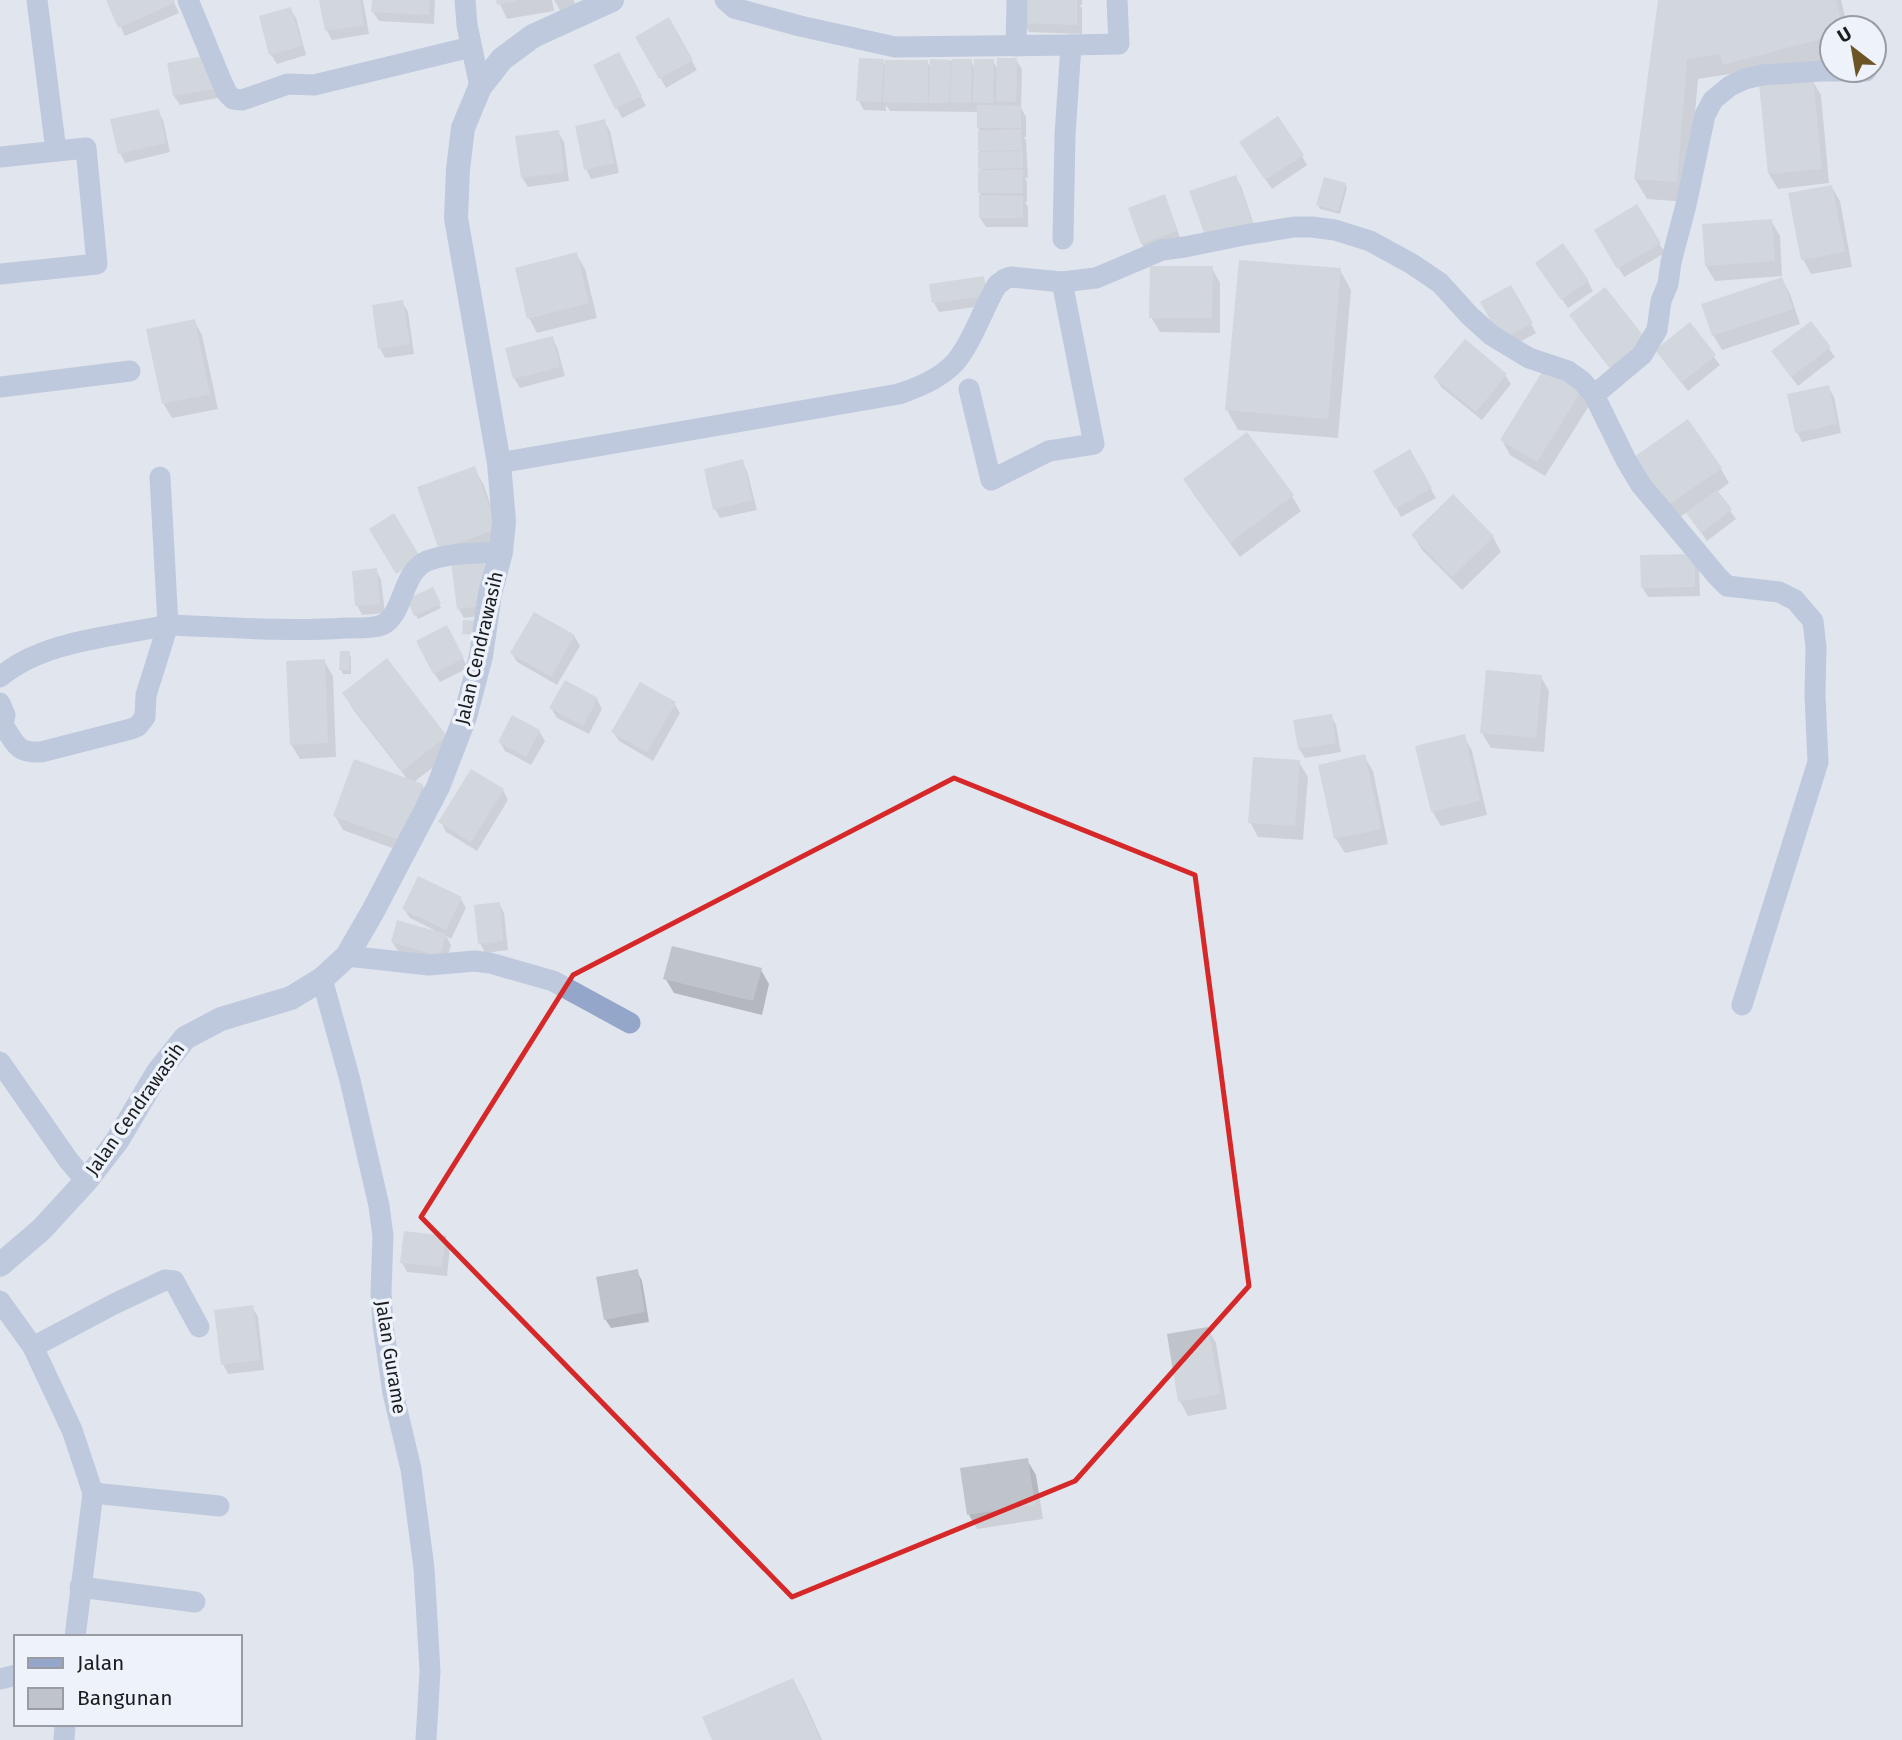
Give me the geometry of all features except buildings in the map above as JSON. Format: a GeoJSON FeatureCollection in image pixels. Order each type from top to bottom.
{"type":"FeatureCollection","features":[{"type":"Feature","properties":{"kind":"street"},"geometry":{"type":"LineString","coordinates":[[37,0],[57,151]]}},
{"type":"Feature","properties":{"kind":"street"},"geometry":{"type":"LineString","coordinates":[[188,0],[224,87],[233,99],[242,100],[288,84],[314,85],[471,47]]}},
{"type":"Feature","properties":{"kind":"street"},"geometry":{"type":"LineString","coordinates":[[465,0],[471,47],[480,86]]}},
{"type":"Feature","properties":{"kind":"street","name":"Jalan Cendrawasih"},"geometry":{"type":"LineString","coordinates":[[0,1265],[43,1229],[86,1181],[117,1141],[158,1072],[184,1038],[221,1019],[290,998],[322,979],[348,956],[438,787],[465,717],[481,656],[490,594],[501,552],[504,521],[499,463],[456,218],[463,128],[480,86],[502,59],[533,36],[612,0]]}},
{"type":"Feature","properties":{"kind":"street"},"geometry":{"type":"LineString","coordinates":[[724,0],[734,8],[895,47],[1119,44],[1117,0]]}},
{"type":"Feature","properties":{"kind":"street"},"geometry":{"type":"LineString","coordinates":[[1016,46],[1017,0]]}},
{"type":"Feature","properties":{"kind":"street"},"geometry":{"type":"LineString","coordinates":[[1063,239],[1065,135],[1071,45]]}},
{"type":"Feature","properties":{"kind":"street"},"geometry":{"type":"LineString","coordinates":[[1594,396],[1642,355],[1657,330],[1661,301],[1668,284],[1705,115],[1713,100],[1730,86],[1745,79],[1762,75],[1818,71]]}},
{"type":"Feature","properties":{"kind":"street"},"geometry":{"type":"LineString","coordinates":[[0,157],[86,148],[97,264],[0,274]]}},
{"type":"Feature","properties":{"kind":"street"},"geometry":{"type":"LineString","coordinates":[[499,463],[899,394],[926,383],[951,367],[961,355],[997,285],[1011,277],[1062,282],[1096,278],[1162,250],[1294,227],[1335,230],[1370,241],[1440,283],[1491,335],[1529,358],[1568,371],[1582,381],[1594,396],[1641,485],[1718,577],[1727,586],[1779,592],[1795,600],[1813,621],[1818,762],[1742,1005]]}},
{"type":"Feature","properties":{"kind":"street"},"geometry":{"type":"LineString","coordinates":[[969,389],[991,480],[1049,451],[1094,444],[1062,282]]}},
{"type":"Feature","properties":{"kind":"street"},"geometry":{"type":"LineString","coordinates":[[0,387],[130,371]]}},
{"type":"Feature","properties":{"kind":"street"},"geometry":{"type":"LineString","coordinates":[[0,703],[5,715],[1,726],[19,749],[27,753],[41,752],[138,726],[145,716],[146,695],[168,625],[160,477]]}},
{"type":"Feature","properties":{"kind":"street"},"geometry":{"type":"LineString","coordinates":[[0,677],[29,658],[61,646],[168,625],[306,631],[379,626],[390,620],[411,576],[427,561],[450,556],[501,552]]}},
{"type":"Feature","properties":{"kind":"street"},"geometry":{"type":"LineString","coordinates":[[348,956],[429,965],[475,961],[489,964],[553,981],[630,1023]]}},
{"type":"Feature","properties":{"kind":"street","name":"Jalan Gurame"},"geometry":{"type":"LineString","coordinates":[[322,979],[350,1080],[379,1206],[383,1236],[383,1325],[393,1393],[411,1469],[424,1568],[430,1671],[426,1740]]}},
{"type":"Feature","properties":{"kind":"street"},"geometry":{"type":"LineString","coordinates":[[0,1062],[86,1181]]}},
{"type":"Feature","properties":{"kind":"street"},"geometry":{"type":"LineString","coordinates":[[33,1347],[165,1280],[174,1281],[199,1327]]}},
{"type":"Feature","properties":{"kind":"street"},"geometry":{"type":"LineString","coordinates":[[0,1301],[33,1347],[72,1430],[93,1493],[75,1635]]}},
{"type":"Feature","properties":{"kind":"street"},"geometry":{"type":"LineString","coordinates":[[93,1493],[219,1506]]}},
{"type":"Feature","properties":{"kind":"street"},"geometry":{"type":"LineString","coordinates":[[80,1587],[195,1601]]}},
{"type":"Feature","properties":{"kind":"highlighted area"},"geometry":{"type":"Polygon","coordinates":[[[954,778],[1195,875],[1249,1286],[1075,1481],[792,1597],[421,1217],[573,975],[954,778]]]}}]}
